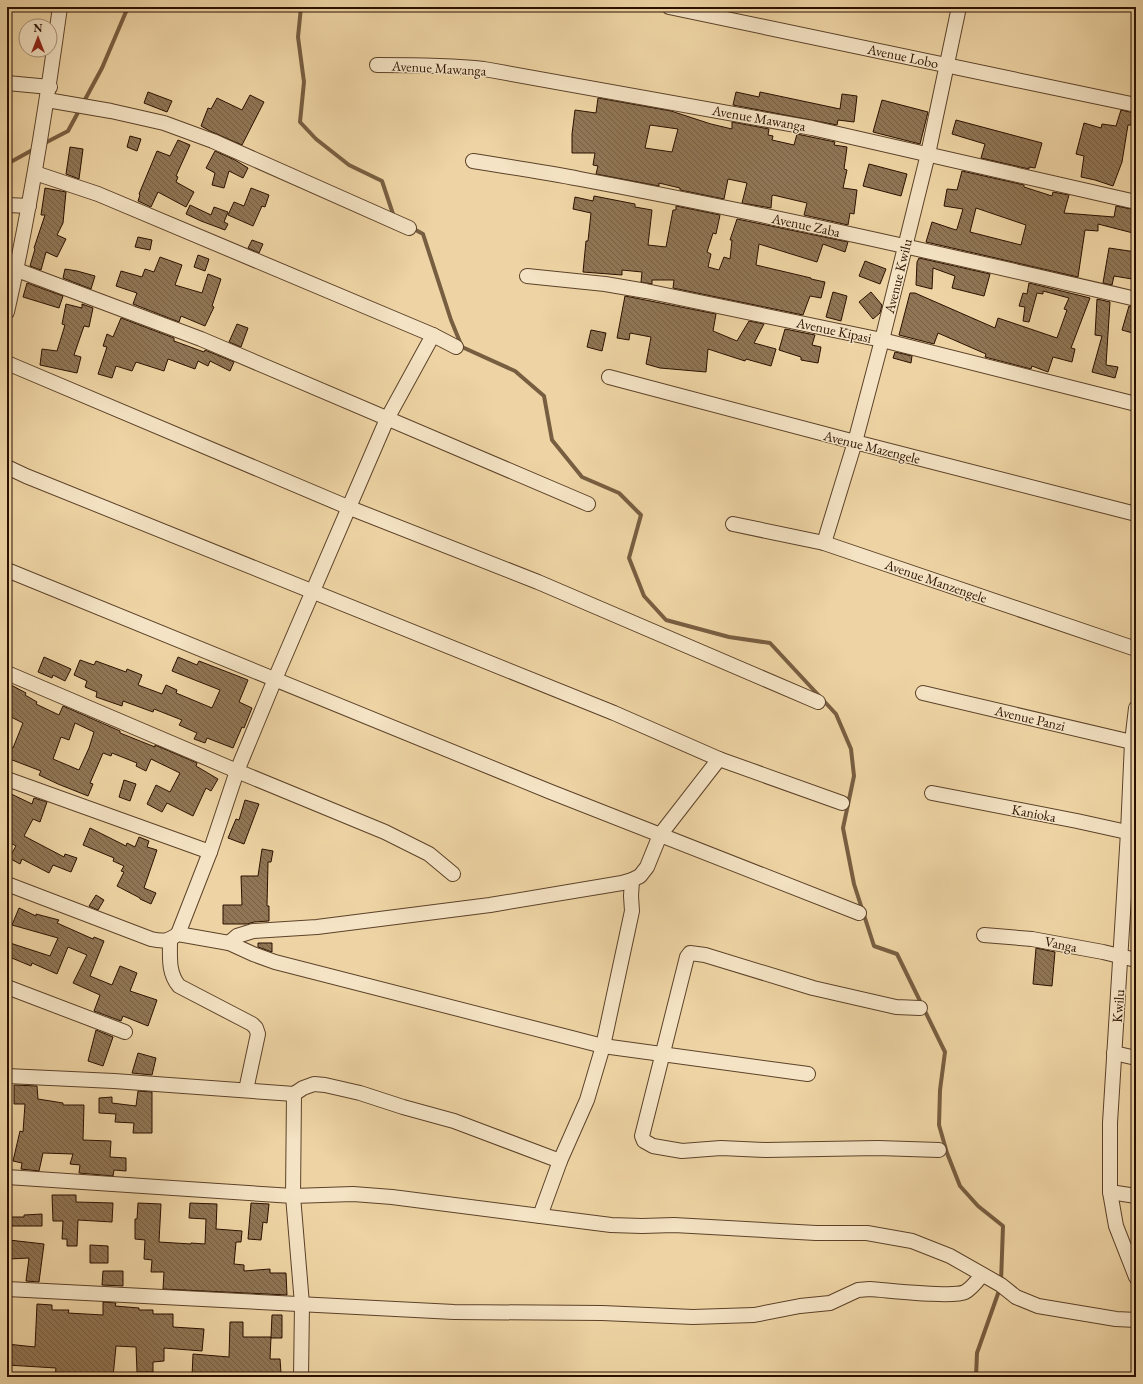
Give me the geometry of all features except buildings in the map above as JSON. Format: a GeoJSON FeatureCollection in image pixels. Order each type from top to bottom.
{"type":"FeatureCollection","features":[{"type":"Feature","properties":{"kind":"street"},"geometry":{"type":"LineString","coordinates":[[7,312],[17,270],[49,93],[60,7]]}},
{"type":"Feature","properties":{"kind":"street","name":"Avenue Lobo"},"geometry":{"type":"LineString","coordinates":[[669,7],[1136,105]]}},
{"type":"Feature","properties":{"kind":"street","name":"Avenue Kwilu"},"geometry":{"type":"LineString","coordinates":[[824,543],[856,442],[882,340],[928,154],[948,65],[959,7]]}},
{"type":"Feature","properties":{"kind":"street","name":"Avenue Mawanga"},"geometry":{"type":"LineString","coordinates":[[377,65],[458,66],[506,73],[812,128],[1136,202]]}},
{"type":"Feature","properties":{"kind":"street"},"geometry":{"type":"LineString","coordinates":[[7,83],[49,93],[111,111],[164,123],[213,141],[409,228]]}},
{"type":"Feature","properties":{"kind":"street","name":"Avenue Zaba"},"geometry":{"type":"LineString","coordinates":[[473,161],[580,179],[905,246],[1136,298]]}},
{"type":"Feature","properties":{"kind":"street"},"geometry":{"type":"LineString","coordinates":[[35,173],[105,197],[433,335],[456,347]]}},
{"type":"Feature","properties":{"kind":"street"},"geometry":{"type":"LineString","coordinates":[[7,204],[29,206]]}},
{"type":"Feature","properties":{"kind":"street"},"geometry":{"type":"LineString","coordinates":[[17,270],[201,339],[588,504]]}},
{"type":"Feature","properties":{"kind":"street","name":"Avenue Kipasi"},"geometry":{"type":"LineString","coordinates":[[527,276],[605,284],[646,291],[882,340],[1136,404]]}},
{"type":"Feature","properties":{"kind":"street"},"geometry":{"type":"LineString","coordinates":[[246,1090],[258,1034],[256,1028],[252,1024],[179,986],[171,974],[174,937],[210,852],[237,771],[275,679],[388,419],[433,335]]}},
{"type":"Feature","properties":{"kind":"street"},"geometry":{"type":"LineString","coordinates":[[7,363],[350,508],[538,582],[818,702]]}},
{"type":"Feature","properties":{"kind":"street","name":"Avenue Mazengele"},"geometry":{"type":"LineString","coordinates":[[609,377],[1136,514]]}},
{"type":"Feature","properties":{"kind":"street"},"geometry":{"type":"LineString","coordinates":[[7,467],[614,713],[719,759],[842,802]]}},
{"type":"Feature","properties":{"kind":"street","name":"Avenue Manzengele"},"geometry":{"type":"LineString","coordinates":[[733,524],[824,543],[1136,650]]}},
{"type":"Feature","properties":{"kind":"street"},"geometry":{"type":"LineString","coordinates":[[7,570],[660,835],[859,913]]}},
{"type":"Feature","properties":{"kind":"street"},"geometry":{"type":"LineString","coordinates":[[7,673],[385,832],[429,854],[453,874]]}},
{"type":"Feature","properties":{"kind":"street","name":"Avenue Panzi"},"geometry":{"type":"LineString","coordinates":[[923,693],[1134,743]]}},
{"type":"Feature","properties":{"kind":"street","name":"Kwilu"},"geometry":{"type":"LineString","coordinates":[[1136,708],[1132,834],[1121,957],[1110,1123],[1110,1192],[1116,1226],[1136,1277]]}},
{"type":"Feature","properties":{"kind":"street"},"geometry":{"type":"LineString","coordinates":[[229,943],[237,936],[253,931],[317,926],[490,905],[622,883],[632,880],[640,876],[647,867],[660,835],[719,759]]}},
{"type":"Feature","properties":{"kind":"street"},"geometry":{"type":"LineString","coordinates":[[7,779],[210,852]]}},
{"type":"Feature","properties":{"kind":"street","name":"Kanioka"},"geometry":{"type":"LineString","coordinates":[[932,793],[1077,821],[1132,834]]}},
{"type":"Feature","properties":{"kind":"street"},"geometry":{"type":"LineString","coordinates":[[540,1216],[560,1161],[587,1100],[603,1046],[632,911],[632,880]]}},
{"type":"Feature","properties":{"kind":"street"},"geometry":{"type":"LineString","coordinates":[[7,884],[151,939],[161,941],[174,937],[229,943],[274,962],[603,1046],[808,1074]]}},
{"type":"Feature","properties":{"kind":"street","name":"Vanga"},"geometry":{"type":"LineString","coordinates":[[984,935],[1032,939],[1103,952],[1136,960]]}},
{"type":"Feature","properties":{"kind":"street"},"geometry":{"type":"LineString","coordinates":[[920,1008],[896,1007],[813,988],[705,955],[690,953],[687,957],[664,1054],[642,1136],[644,1141],[653,1146],[682,1151],[721,1148],[766,1150],[878,1148],[939,1150]]}},
{"type":"Feature","properties":{"kind":"street"},"geometry":{"type":"LineString","coordinates":[[7,987],[125,1032]]}},
{"type":"Feature","properties":{"kind":"street"},"geometry":{"type":"LineString","coordinates":[[1114,1053],[1136,1058]]}},
{"type":"Feature","properties":{"kind":"street"},"geometry":{"type":"LineString","coordinates":[[7,1076],[114,1081],[294,1094],[303,1088],[314,1084],[325,1085],[360,1093],[454,1121],[560,1161]]}},
{"type":"Feature","properties":{"kind":"street"},"geometry":{"type":"LineString","coordinates":[[294,1094],[293,1196],[302,1304],[301,1377]]}},
{"type":"Feature","properties":{"kind":"street"},"geometry":{"type":"LineString","coordinates":[[7,1177],[293,1196],[353,1194],[392,1197],[611,1225],[674,1225],[816,1233],[867,1233],[912,1241],[950,1256],[1001,1285],[1016,1298],[1038,1306],[1116,1319],[1136,1320]]}},
{"type":"Feature","properties":{"kind":"street"},"geometry":{"type":"LineString","coordinates":[[1110,1192],[1136,1196]]}},
{"type":"Feature","properties":{"kind":"street"},"geometry":{"type":"LineString","coordinates":[[7,1288],[454,1312],[602,1313],[693,1317],[754,1315],[800,1306],[830,1303],[858,1290],[870,1289],[944,1295],[963,1293],[988,1278]]}},
{"type":"Feature","properties":{"kind":"waterway"},"geometry":{"type":"LineString","coordinates":[[43,144],[68,131],[102,68],[128,7]]}},
{"type":"Feature","properties":{"kind":"waterway"},"geometry":{"type":"LineString","coordinates":[[301,7],[298,37],[304,82],[300,122],[316,139],[349,165],[382,181],[394,217]]}},
{"type":"Feature","properties":{"kind":"waterway"},"geometry":{"type":"LineString","coordinates":[[7,164],[36,148]]}},
{"type":"Feature","properties":{"kind":"waterway"},"geometry":{"type":"LineString","coordinates":[[412,228],[423,234],[451,320],[462,347],[515,371],[544,396],[552,440],[582,477],[619,493],[641,515],[629,558],[644,596],[666,620],[729,637],[770,643],[836,714],[851,749],[854,776],[843,828],[854,884],[874,946],[897,954],[945,1052],[940,1090],[939,1125],[947,1153],[960,1186],[978,1206],[1003,1226],[1001,1282]]}},
{"type":"Feature","properties":{"kind":"waterway"},"geometry":{"type":"LineString","coordinates":[[976,1377],[977,1353],[1000,1288]]}}]}
